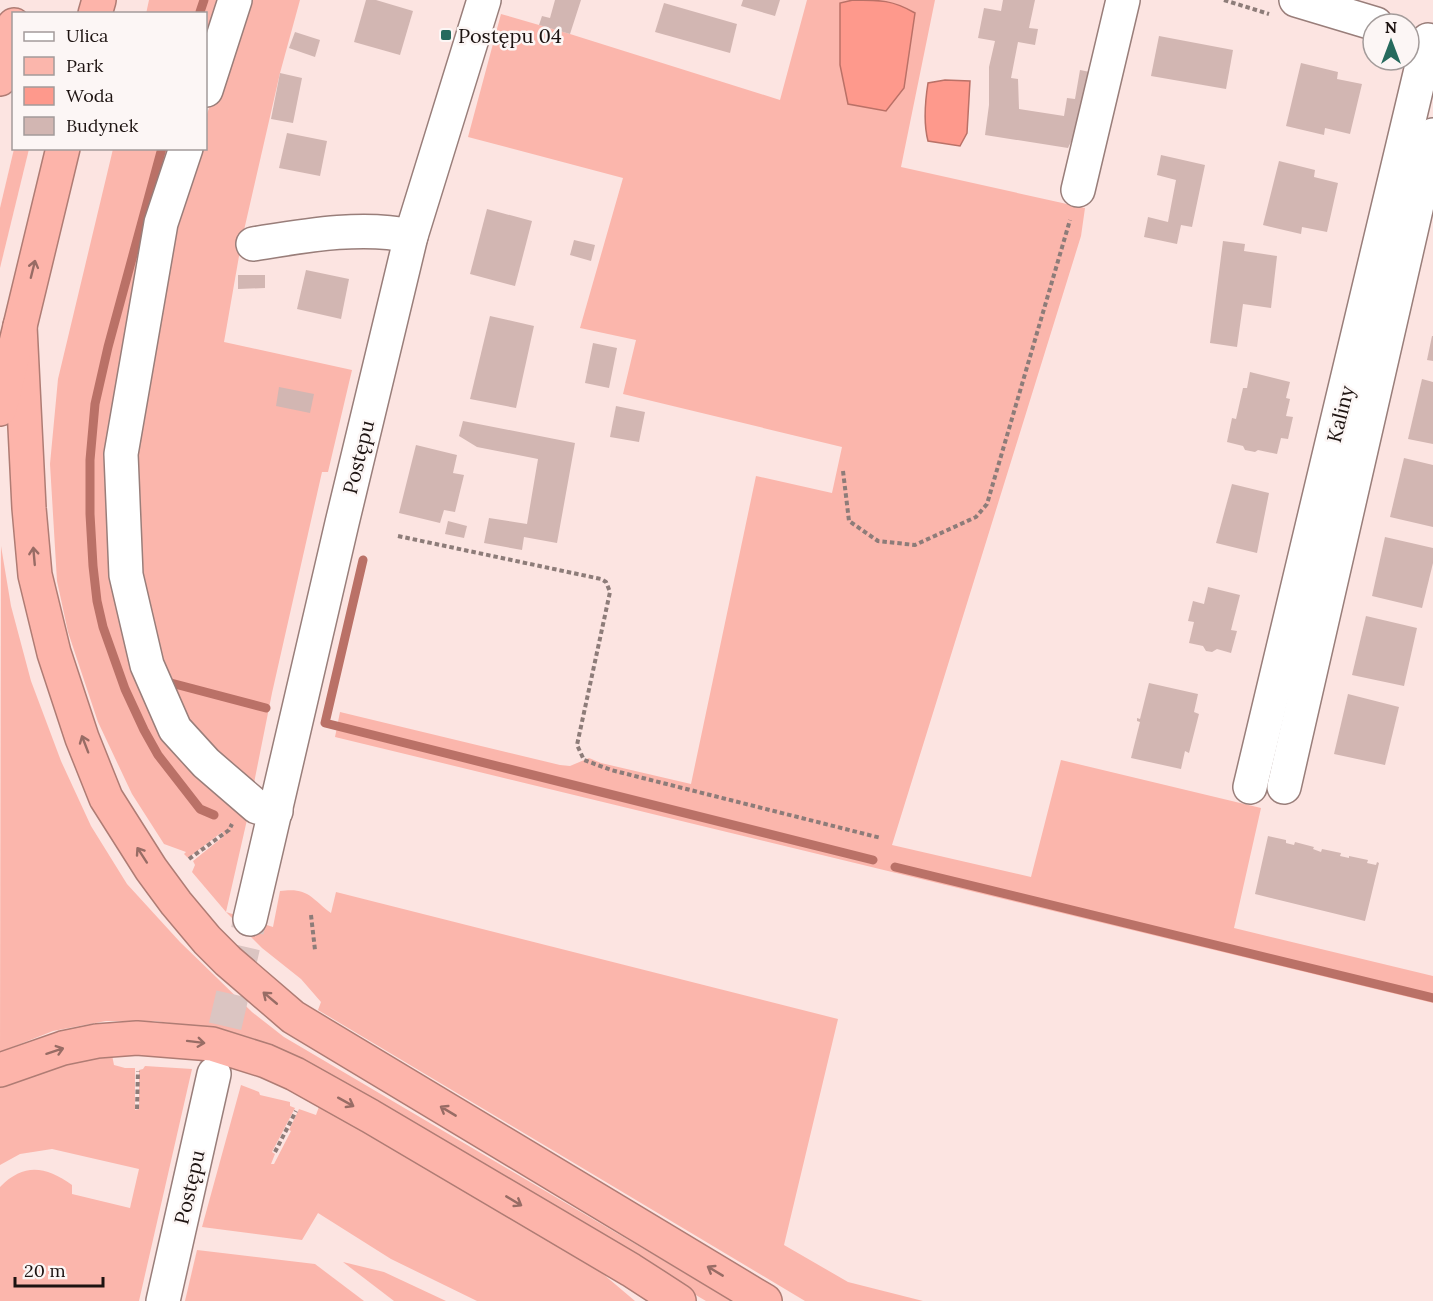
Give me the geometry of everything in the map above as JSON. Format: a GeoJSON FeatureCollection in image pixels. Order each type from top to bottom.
{"type":"FeatureCollection","features":[{"type":"Feature","properties":{"kind":"highway"},"geometry":{"type":"LineString","coordinates":[[0,79],[12,33]]}},
{"type":"Feature","properties":{"kind":"highway"},"geometry":{"type":"LineString","coordinates":[[0,409],[63,150]]}},
{"type":"Feature","properties":{"kind":"highway"},"geometry":{"type":"LineString","coordinates":[[20,326],[29,508],[35,575],[54,653],[82,738],[106,798],[151,869],[176,903],[228,961],[293,1017],[765,1301]]}},
{"type":"Feature","properties":{"kind":"highway"},"geometry":{"type":"LineString","coordinates":[[0,1071],[63,1048],[97,1041],[137,1038],[212,1044],[266,1061],[295,1074],[370,1116],[631,1270],[679,1301]]}},
{"type":"Feature","properties":{"kind":"street"},"geometry":{"type":"LineString","coordinates":[[207,87],[235,0]]}},
{"type":"Feature","properties":{"kind":"street","name":"Postępu"},"geometry":{"type":"LineString","coordinates":[[250,919],[411,236],[484,0]]}},
{"type":"Feature","properties":{"kind":"street"},"geometry":{"type":"LineString","coordinates":[[1078,190],[1123,0]]}},
{"type":"Feature","properties":{"kind":"street"},"geometry":{"type":"LineString","coordinates":[[1296,0],[1361,20]]}},
{"type":"Feature","properties":{"kind":"street","name":"Kaliny"},"geometry":{"type":"LineString","coordinates":[[1250,787],[1423,38]]}},
{"type":"Feature","properties":{"kind":"street","name":"Kaliny"},"geometry":{"type":"LineString","coordinates":[[1284,787],[1433,135]]}},
{"type":"Feature","properties":{"kind":"street"},"geometry":{"type":"LineString","coordinates":[[185,150],[161,223],[121,454],[126,575],[147,665],[175,729],[206,763],[257,807],[276,811]]}},
{"type":"Feature","properties":{"kind":"street"},"geometry":{"type":"LineString","coordinates":[[253,244],[286,238],[359,232],[393,232],[411,236]]}},
{"type":"Feature","properties":{"kind":"street","name":"Postępu"},"geometry":{"type":"LineString","coordinates":[[163,1301],[214,1074]]}},
{"type":"Feature","properties":{"kind":"path"},"geometry":{"type":"LineString","coordinates":[[843,471],[849,521],[878,541],[915,545],[976,516],[987,504],[1078,190]]}},
{"type":"Feature","properties":{"kind":"path"},"geometry":{"type":"LineString","coordinates":[[398,536],[601,579],[606,582],[610,592],[578,745],[584,760],[611,770],[881,838]]}},
{"type":"Feature","properties":{"kind":"path"},"geometry":{"type":"LineString","coordinates":[[189,859],[229,830]]}},
{"type":"Feature","properties":{"kind":"path"},"geometry":{"type":"LineString","coordinates":[[311,915],[315,950]]}},
{"type":"Feature","properties":{"kind":"path"},"geometry":{"type":"LineString","coordinates":[[137,1109],[138,1071]]}},
{"type":"Feature","properties":{"kind":"path"},"geometry":{"type":"LineString","coordinates":[[274,1152],[296,1111]]}},
{"type":"Feature","properties":{"kind":"green space"},"geometry":{"type":"Polygon","coordinates":[[[149,0],[228,0],[207,66],[207,12],[146,12],[149,0]]]}},
{"type":"Feature","properties":{"kind":"green space"},"geometry":{"type":"Polygon","coordinates":[[[245,0],[300,0],[280,73],[242,239],[224,342],[352,370],[328,472],[322,472],[252,793],[180,723],[130,573],[129,457],[153,312],[195,150],[207,150],[207,114],[245,0]]]}},
{"type":"Feature","properties":{"kind":"green space"},"geometry":{"type":"Polygon","coordinates":[[[807,0],[935,0],[901,167],[1085,208],[1081,236],[892,845],[1031,877],[1061,760],[1261,808],[1234,928],[1433,976],[1433,1003],[335,737],[340,712],[560,765],[570,766],[589,758],[601,763],[691,784],[756,476],[832,493],[842,447],[623,394],[636,340],[580,328],[623,178],[468,137],[501,14],[780,100],[807,0]]]}},
{"type":"Feature","properties":{"kind":"green space"},"geometry":{"type":"Polygon","coordinates":[[[14,150],[29,150],[0,268],[0,208],[14,150]]]}},
{"type":"Feature","properties":{"kind":"green space"},"geometry":{"type":"Polygon","coordinates":[[[113,150],[180,150],[147,260],[128,633],[249,811],[226,912],[192,872],[195,865],[193,861],[224,836],[222,832],[188,858],[184,854],[186,852],[164,844],[132,794],[98,722],[68,632],[57,581],[50,464],[58,379],[113,150]]]}},
{"type":"Feature","properties":{"kind":"green space"},"geometry":{"type":"Polygon","coordinates":[[[1,546],[11,606],[31,681],[61,761],[91,826],[127,884],[180,942],[252,1012],[284,1037],[732,1301],[706,1301],[319,1074],[213,1029],[155,1021],[106,1021],[53,1031],[0,1052],[1,546]]]}},
{"type":"Feature","properties":{"kind":"green space"},"geometry":{"type":"Polygon","coordinates":[[[280,891],[303,892],[331,913],[336,892],[838,1019],[784,1245],[848,1282],[923,1301],[805,1301],[318,1010],[321,1002],[301,979],[262,948],[226,912],[273,927],[280,891]]]}},
{"type":"Feature","properties":{"kind":"green space"},"geometry":{"type":"Polygon","coordinates":[[[112,1055],[114,1065],[135,1068],[135,1110],[139,1109],[139,1070],[145,1066],[192,1069],[139,1301],[0,1301],[0,1187],[18,1174],[27,1171],[44,1171],[72,1185],[72,1194],[130,1208],[139,1169],[52,1149],[20,1154],[0,1165],[0,1085],[38,1070],[112,1055]]]}},
{"type":"Feature","properties":{"kind":"green space"},"geometry":{"type":"Polygon","coordinates":[[[241,1085],[259,1092],[260,1095],[290,1102],[290,1106],[295,1108],[272,1152],[275,1154],[271,1164],[274,1164],[291,1131],[289,1130],[299,1109],[316,1115],[320,1104],[596,1268],[635,1301],[477,1301],[391,1259],[318,1213],[302,1240],[202,1227],[241,1085]]]}},
{"type":"Feature","properties":{"kind":"green space"},"geometry":{"type":"Polygon","coordinates":[[[197,1250],[315,1264],[364,1301],[185,1301],[197,1250]]]}},
{"type":"Feature","properties":{"kind":"green space"},"geometry":{"type":"Polygon","coordinates":[[[343,1262],[384,1272],[446,1301],[394,1301],[343,1262]]]}},
{"type":"Feature","properties":{"kind":"water"},"geometry":{"type":"Polygon","coordinates":[[[853,0],[886,2],[900,5],[915,13],[904,88],[886,111],[848,104],[840,65],[840,3],[853,0]]]}},
{"type":"Feature","properties":{"kind":"water"},"geometry":{"type":"Polygon","coordinates":[[[945,80],[970,81],[967,133],[960,146],[928,141],[925,112],[928,83],[945,80]]]}},
{"type":"Feature","properties":{"kind":"building"},"geometry":{"type":"Polygon","coordinates":[[[366,0],[376,0],[413,11],[400,55],[354,42],[366,0]]]}},
{"type":"Feature","properties":{"kind":"building"},"geometry":{"type":"Polygon","coordinates":[[[555,0],[581,0],[570,34],[539,25],[542,16],[550,18],[555,0]]]}},
{"type":"Feature","properties":{"kind":"building"},"geometry":{"type":"Polygon","coordinates":[[[743,0],[780,0],[775,16],[741,6],[743,0]]]}},
{"type":"Feature","properties":{"kind":"building"},"geometry":{"type":"Polygon","coordinates":[[[1003,0],[1035,0],[1029,28],[1038,29],[1035,45],[1018,42],[1011,78],[1018,79],[1019,109],[1064,116],[1067,98],[1075,99],[1080,70],[1090,72],[1082,119],[1068,148],[985,135],[989,105],[989,67],[995,41],[978,38],[984,8],[1001,11],[1003,0]]]}},
{"type":"Feature","properties":{"kind":"building"},"geometry":{"type":"Polygon","coordinates":[[[664,3],[737,24],[730,53],[655,32],[664,3]]]}},
{"type":"Feature","properties":{"kind":"building"},"geometry":{"type":"Polygon","coordinates":[[[295,32],[320,40],[315,57],[289,48],[295,32]]]}},
{"type":"Feature","properties":{"kind":"building"},"geometry":{"type":"Polygon","coordinates":[[[1159,36],[1233,50],[1226,89],[1151,76],[1159,36]]]}},
{"type":"Feature","properties":{"kind":"building"},"geometry":{"type":"Polygon","coordinates":[[[1301,63],[1338,72],[1337,79],[1362,84],[1350,134],[1325,128],[1324,135],[1286,126],[1301,63]]]}},
{"type":"Feature","properties":{"kind":"building"},"geometry":{"type":"Polygon","coordinates":[[[280,73],[302,78],[293,123],[271,119],[280,73]]]}},
{"type":"Feature","properties":{"kind":"building"},"geometry":{"type":"Polygon","coordinates":[[[287,133],[327,141],[320,176],[279,168],[287,133]]]}},
{"type":"Feature","properties":{"kind":"building"},"geometry":{"type":"Polygon","coordinates":[[[1161,155],[1205,165],[1192,227],[1181,225],[1177,244],[1144,237],[1148,217],[1168,222],[1176,180],[1157,175],[1161,155]]]}},
{"type":"Feature","properties":{"kind":"building"},"geometry":{"type":"Polygon","coordinates":[[[1279,161],[1315,170],[1314,177],[1338,183],[1327,232],[1302,227],[1301,234],[1263,225],[1279,161]]]}},
{"type":"Feature","properties":{"kind":"building"},"geometry":{"type":"Polygon","coordinates":[[[487,209],[532,221],[515,286],[470,274],[487,209]]]}},
{"type":"Feature","properties":{"kind":"building"},"geometry":{"type":"Polygon","coordinates":[[[574,240],[595,245],[591,261],[570,255],[574,240]]]}},
{"type":"Feature","properties":{"kind":"building"},"geometry":{"type":"Polygon","coordinates":[[[1223,241],[1245,244],[1244,251],[1277,256],[1271,308],[1243,304],[1237,347],[1210,343],[1223,241]]]}},
{"type":"Feature","properties":{"kind":"building"},"geometry":{"type":"Polygon","coordinates":[[[306,270],[349,279],[341,319],[297,309],[306,270]]]}},
{"type":"Feature","properties":{"kind":"building"},"geometry":{"type":"Polygon","coordinates":[[[238,275],[265,275],[265,288],[238,289],[238,275]]]}},
{"type":"Feature","properties":{"kind":"building"},"geometry":{"type":"Polygon","coordinates":[[[490,316],[534,326],[516,408],[470,399],[490,316]]]}},
{"type":"Feature","properties":{"kind":"building"},"geometry":{"type":"Polygon","coordinates":[[[1433,336],[1433,361],[1427,360],[1433,336]]]}},
{"type":"Feature","properties":{"kind":"building"},"geometry":{"type":"Polygon","coordinates":[[[593,343],[617,348],[609,388],[585,383],[593,343]]]}},
{"type":"Feature","properties":{"kind":"building"},"geometry":{"type":"Polygon","coordinates":[[[1250,372],[1290,382],[1286,398],[1290,399],[1286,416],[1293,417],[1288,439],[1281,438],[1277,454],[1245,450],[1243,446],[1227,442],[1232,418],[1236,419],[1243,388],[1247,388],[1250,372]]]}},
{"type":"Feature","properties":{"kind":"building"},"geometry":{"type":"Polygon","coordinates":[[[1422,379],[1433,382],[1433,444],[1408,439],[1422,379]]]}},
{"type":"Feature","properties":{"kind":"building"},"geometry":{"type":"Polygon","coordinates":[[[279,387],[314,394],[310,413],[276,406],[279,387]]]}},
{"type":"Feature","properties":{"kind":"building"},"geometry":{"type":"Polygon","coordinates":[[[616,406],[645,412],[639,442],[610,437],[616,406]]]}},
{"type":"Feature","properties":{"kind":"building"},"geometry":{"type":"Polygon","coordinates":[[[463,421],[575,443],[557,543],[524,537],[522,550],[484,543],[489,518],[527,524],[538,459],[477,447],[459,436],[463,421]]]}},
{"type":"Feature","properties":{"kind":"building"},"geometry":{"type":"Polygon","coordinates":[[[416,445],[457,455],[453,473],[464,475],[455,512],[444,510],[440,523],[399,513],[416,445]]]}},
{"type":"Feature","properties":{"kind":"building"},"geometry":{"type":"Polygon","coordinates":[[[1404,458],[1433,465],[1433,527],[1390,517],[1404,458]]]}},
{"type":"Feature","properties":{"kind":"building"},"geometry":{"type":"Polygon","coordinates":[[[1232,484],[1269,493],[1257,553],[1216,543],[1232,484]]]}},
{"type":"Feature","properties":{"kind":"building"},"geometry":{"type":"Polygon","coordinates":[[[448,521],[467,526],[464,538],[445,534],[448,521]]]}},
{"type":"Feature","properties":{"kind":"building"},"geometry":{"type":"Polygon","coordinates":[[[1385,537],[1433,548],[1433,563],[1422,608],[1372,596],[1385,537]]]}},
{"type":"Feature","properties":{"kind":"building"},"geometry":{"type":"Polygon","coordinates":[[[1208,587],[1240,595],[1231,630],[1237,631],[1231,653],[1217,649],[1212,652],[1206,651],[1203,646],[1189,643],[1194,622],[1188,621],[1193,601],[1204,604],[1208,587]]]}},
{"type":"Feature","properties":{"kind":"building"},"geometry":{"type":"Polygon","coordinates":[[[1366,616],[1417,628],[1404,686],[1352,675],[1366,616]]]}},
{"type":"Feature","properties":{"kind":"building"},"geometry":{"type":"Polygon","coordinates":[[[1149,683],[1198,694],[1194,712],[1199,714],[1189,753],[1185,751],[1181,769],[1131,758],[1140,722],[1137,718],[1140,719],[1149,683]]]}},
{"type":"Feature","properties":{"kind":"building"},"geometry":{"type":"Polygon","coordinates":[[[1348,694],[1399,707],[1385,765],[1334,754],[1348,694]]]}},
{"type":"Feature","properties":{"kind":"building"},"geometry":{"type":"Polygon","coordinates":[[[1268,836],[1286,840],[1286,843],[1294,845],[1295,842],[1314,847],[1313,849],[1321,852],[1322,849],[1341,853],[1340,856],[1368,860],[1367,863],[1376,865],[1377,862],[1379,863],[1365,921],[1255,894],[1268,836]]]}},
{"type":"Feature","properties":{"kind":"waterway"},"geometry":{"type":"LineString","coordinates":[[200,12],[204,0]]}},
{"type":"Feature","properties":{"kind":"waterway"},"geometry":{"type":"LineString","coordinates":[[161,150],[108,347],[95,404],[90,460],[93,566],[103,627],[125,689],[144,730],[158,755],[200,809],[214,815]]}},
{"type":"Feature","properties":{"kind":"waterway"},"geometry":{"type":"LineString","coordinates":[[363,560],[325,723],[873,860]]}},
{"type":"Feature","properties":{"kind":"waterway"},"geometry":{"type":"LineString","coordinates":[[171,683],[266,708]]}},
{"type":"Feature","properties":{"kind":"waterway"},"geometry":{"type":"LineString","coordinates":[[895,867],[1433,998]]}},
{"type":"Feature","properties":{"kind":"tunnel"},"geometry":{"type":"LineString","coordinates":[[214,1074],[250,919]]}},
{"type":"Feature","properties":{"kind":"place","name":"Postępu 04"},"geometry":{"type":"Point","coordinates":[446,35]}}]}
